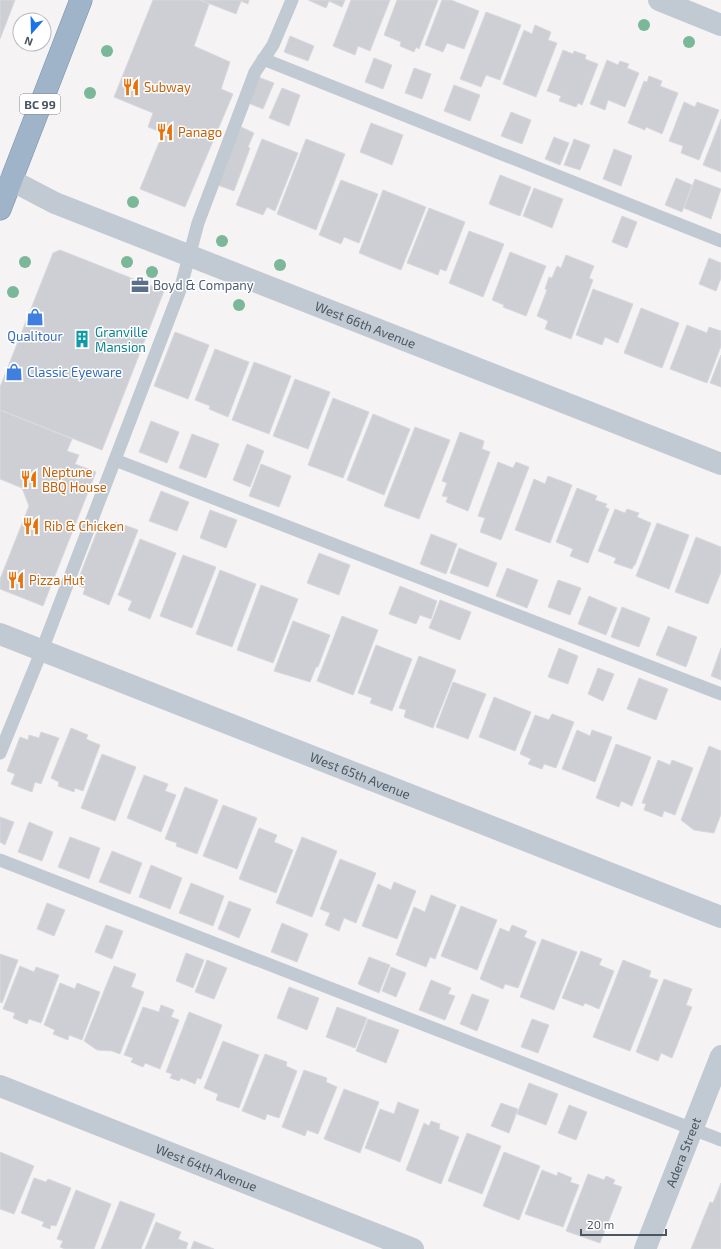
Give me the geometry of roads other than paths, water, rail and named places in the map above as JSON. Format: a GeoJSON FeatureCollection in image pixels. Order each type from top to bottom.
{"type":"FeatureCollection","features":[{"type":"Feature","properties":{"kind":"highway","name":"BC 99"},"geometry":{"type":"LineString","coordinates":[[0,209],[81,0]]}},
{"type":"Feature","properties":{"kind":"street"},"geometry":{"type":"LineString","coordinates":[[659,0],[721,25]]}},
{"type":"Feature","properties":{"kind":"street","name":"West 66th Avenue"},"geometry":{"type":"LineString","coordinates":[[11,180],[54,203],[721,464]]}},
{"type":"Feature","properties":{"kind":"street","name":"West 65th Avenue"},"geometry":{"type":"LineString","coordinates":[[0,634],[721,916]]}},
{"type":"Feature","properties":{"kind":"street","name":"Adera Street"},"geometry":{"type":"LineString","coordinates":[[645,1249],[721,1056]]}},
{"type":"Feature","properties":{"kind":"street","name":"West 64th Avenue"},"geometry":{"type":"LineString","coordinates":[[0,1086],[413,1249]]}},
{"type":"Feature","properties":{"kind":"lane"},"geometry":{"type":"LineString","coordinates":[[0,753],[42,650],[180,290],[206,201],[255,72],[273,45],[292,0]]}},
{"type":"Feature","properties":{"kind":"lane"},"geometry":{"type":"LineString","coordinates":[[263,59],[721,241]]}},
{"type":"Feature","properties":{"kind":"lane"},"geometry":{"type":"LineString","coordinates":[[115,460],[721,694]]}},
{"type":"Feature","properties":{"kind":"lane"},"geometry":{"type":"LineString","coordinates":[[0,860],[721,1140]]}},
{"type":"Feature","properties":{"kind":"place","name":"Subway"},"geometry":{"type":"Point","coordinates":[131,87]}},
{"type":"Feature","properties":{"kind":"place","name":"Panago"},"geometry":{"type":"Point","coordinates":[165,132]}},
{"type":"Feature","properties":{"kind":"place","name":"Boyd & Company"},"geometry":{"type":"Point","coordinates":[140,285]}},
{"type":"Feature","properties":{"kind":"place","name":"Qualitour"},"geometry":{"type":"Point","coordinates":[35,317]}},
{"type":"Feature","properties":{"kind":"place","name":"Granville Mansion"},"geometry":{"type":"Point","coordinates":[82,339]}},
{"type":"Feature","properties":{"kind":"place","name":"Classic Eyeware"},"geometry":{"type":"Point","coordinates":[14,372]}},
{"type":"Feature","properties":{"kind":"place","name":"Neptune BBQ House"},"geometry":{"type":"Point","coordinates":[29,479]}},
{"type":"Feature","properties":{"kind":"place","name":"Rib & Chicken"},"geometry":{"type":"Point","coordinates":[31,526]}},
{"type":"Feature","properties":{"kind":"place","name":"Pizza Hut"},"geometry":{"type":"Point","coordinates":[16,580]}}]}
